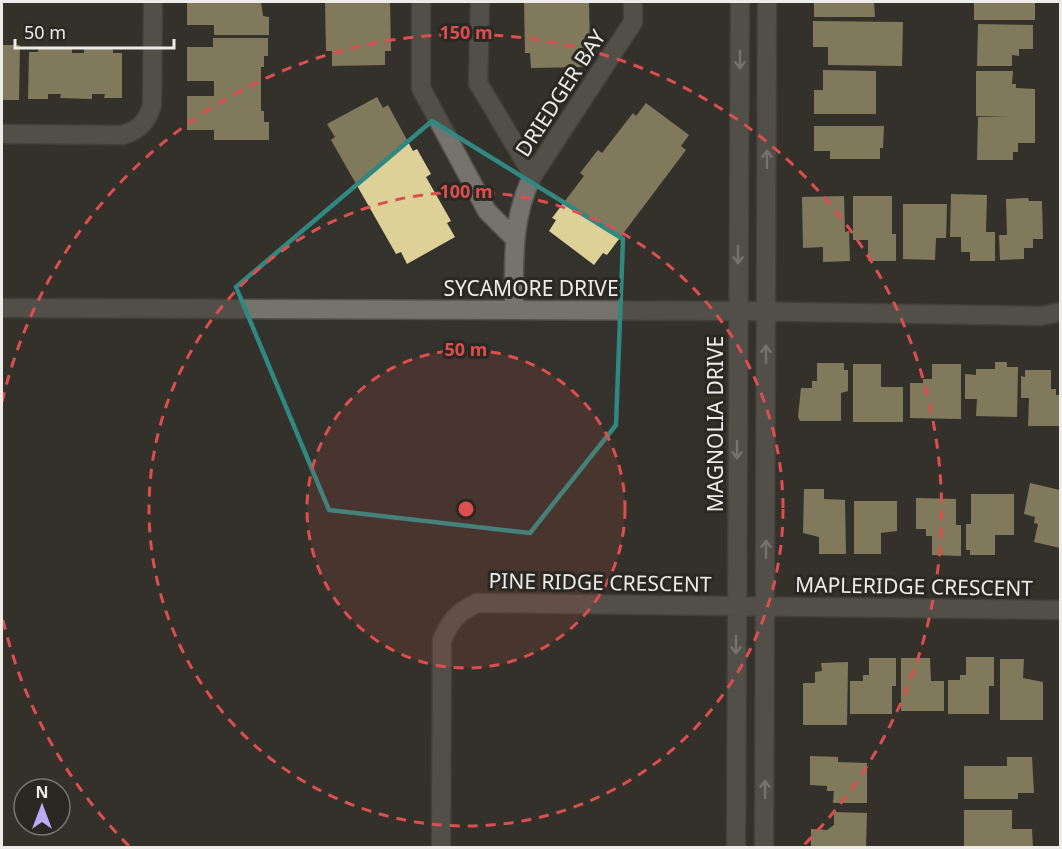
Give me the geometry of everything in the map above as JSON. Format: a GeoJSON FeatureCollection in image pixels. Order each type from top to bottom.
{"type":"FeatureCollection","features":[{"type":"Feature","properties":{"kind":"street"},"geometry":{"type":"LineString","coordinates":[[2,134],[123,135],[138,129],[148,118],[152,105],[153,2]]}},
{"type":"Feature","properties":{"kind":"street"},"geometry":{"type":"LineString","coordinates":[[421,2],[421,88],[487,211],[514,238]]}},
{"type":"Feature","properties":{"kind":"street","name":"DRIEDGER BAY"},"geometry":{"type":"LineString","coordinates":[[480,2],[478,83],[533,175]]}},
{"type":"Feature","properties":{"kind":"street","name":"DRIEDGER BAY"},"geometry":{"type":"LineString","coordinates":[[514,310],[514,238],[522,198],[533,175],[633,22],[633,2]]}},
{"type":"Feature","properties":{"kind":"street","name":"MAGNOLIA DRIVE"},"geometry":{"type":"LineString","coordinates":[[736,848],[740,2]]}},
{"type":"Feature","properties":{"kind":"street"},"geometry":{"type":"LineString","coordinates":[[765,848],[767,2]]}},
{"type":"Feature","properties":{"kind":"street","name":"SYCAMORE DRIVE"},"geometry":{"type":"LineString","coordinates":[[2,308],[514,310],[1041,316],[1060,312]]}},
{"type":"Feature","properties":{"kind":"street","name":"PINE RIDGE CRESCENT"},"geometry":{"type":"LineString","coordinates":[[441,848],[442,640],[448,624],[460,611],[477,603],[766,607]]}},
{"type":"Feature","properties":{"kind":"street","name":"MAPLERIDGE CRESCENT"},"geometry":{"type":"LineString","coordinates":[[766,607],[1060,610]]}},
{"type":"Feature","properties":{"kind":"highlighted area"},"geometry":{"type":"Polygon","coordinates":[[[432,121],[623,239],[616,425],[530,533],[329,510],[236,287],[432,121]]]}},
{"type":"Feature","properties":{"kind":"building"},"geometry":{"type":"Polygon","coordinates":[[[187,2],[261,2],[263,16],[269,17],[269,35],[214,35],[214,25],[187,25],[187,2]]]}},
{"type":"Feature","properties":{"kind":"building"},"geometry":{"type":"Polygon","coordinates":[[[325,2],[390,2],[391,51],[385,51],[385,65],[332,66],[332,51],[326,51],[325,2]]]}},
{"type":"Feature","properties":{"kind":"building"},"geometry":{"type":"Polygon","coordinates":[[[524,2],[589,2],[590,53],[584,53],[584,67],[531,68],[530,53],[525,53],[524,2]]]}},
{"type":"Feature","properties":{"kind":"building"},"geometry":{"type":"Polygon","coordinates":[[[814,2],[874,2],[875,17],[814,17],[814,2]]]}},
{"type":"Feature","properties":{"kind":"building"},"geometry":{"type":"Polygon","coordinates":[[[974,2],[1035,2],[1035,20],[974,20],[974,2]]]}},
{"type":"Feature","properties":{"kind":"building"},"geometry":{"type":"Polygon","coordinates":[[[813,21],[903,22],[902,66],[828,65],[828,47],[813,47],[813,21]]]}},
{"type":"Feature","properties":{"kind":"building"},"geometry":{"type":"Polygon","coordinates":[[[978,24],[1033,25],[1033,49],[1019,49],[1019,56],[1012,55],[1012,66],[977,66],[978,24]]]}},
{"type":"Feature","properties":{"kind":"building"},"geometry":{"type":"Polygon","coordinates":[[[213,38],[268,38],[268,56],[264,56],[264,67],[261,67],[261,111],[264,111],[264,122],[269,122],[269,140],[214,140],[214,130],[187,130],[187,96],[214,96],[214,81],[187,81],[187,47],[213,47],[213,38]]]}},
{"type":"Feature","properties":{"kind":"building"},"geometry":{"type":"Polygon","coordinates":[[[2,45],[20,45],[19,100],[2,100],[2,45]]]}},
{"type":"Feature","properties":{"kind":"building"},"geometry":{"type":"Polygon","coordinates":[[[38,47],[72,47],[72,53],[84,53],[84,48],[113,48],[113,53],[122,53],[122,98],[104,98],[105,94],[92,94],[92,99],[60,98],[61,94],[48,94],[48,99],[28,99],[29,52],[38,52],[38,47]]]}},
{"type":"Feature","properties":{"kind":"building"},"geometry":{"type":"Polygon","coordinates":[[[823,70],[876,71],[876,114],[814,114],[814,90],[823,90],[823,70]]]}},
{"type":"Feature","properties":{"kind":"building"},"geometry":{"type":"Polygon","coordinates":[[[976,71],[1013,71],[1012,84],[1016,84],[1016,88],[1035,89],[1035,143],[1018,143],[1018,152],[1013,152],[1013,160],[977,160],[978,117],[1009,116],[976,116],[976,71]]]}},
{"type":"Feature","properties":{"kind":"building"},"geometry":{"type":"Polygon","coordinates":[[[377,97],[383,108],[388,105],[413,151],[417,149],[431,174],[426,177],[451,221],[447,223],[455,237],[407,264],[401,252],[396,254],[331,140],[335,137],[327,124],[377,97]]]}},
{"type":"Feature","properties":{"kind":"building"},"geometry":{"type":"Polygon","coordinates":[[[646,103],[689,135],[681,146],[686,150],[607,255],[603,253],[594,265],[549,231],[556,220],[552,218],[584,176],[580,173],[598,150],[602,153],[633,113],[636,116],[646,103]]]}},
{"type":"Feature","properties":{"kind":"building"},"geometry":{"type":"Polygon","coordinates":[[[814,126],[884,126],[880,159],[830,159],[830,151],[814,151],[814,126]]]}},
{"type":"Feature","properties":{"kind":"building"},"geometry":{"type":"Polygon","coordinates":[[[951,194],[987,195],[986,232],[995,232],[995,261],[970,261],[970,252],[961,252],[961,237],[950,237],[951,194]]]}},
{"type":"Feature","properties":{"kind":"building"},"geometry":{"type":"Polygon","coordinates":[[[844,196],[845,232],[849,231],[850,261],[823,262],[823,247],[803,248],[802,197],[844,196]]]}},
{"type":"Feature","properties":{"kind":"building"},"geometry":{"type":"Polygon","coordinates":[[[853,196],[892,196],[892,234],[896,234],[896,261],[868,261],[868,240],[853,240],[853,196]]]}},
{"type":"Feature","properties":{"kind":"building"},"geometry":{"type":"Polygon","coordinates":[[[1028,198],[1029,201],[1042,201],[1043,239],[1033,239],[1033,248],[1024,248],[1024,259],[1000,260],[999,235],[1007,235],[1006,199],[1028,198]]]}},
{"type":"Feature","properties":{"kind":"building"},"geometry":{"type":"Polygon","coordinates":[[[903,204],[947,204],[946,238],[936,238],[935,260],[903,259],[903,204]]]}},
{"type":"Feature","properties":{"kind":"building"},"geometry":{"type":"Polygon","coordinates":[[[995,362],[1007,362],[1007,367],[1018,367],[1017,417],[976,416],[977,399],[965,399],[965,374],[976,375],[976,369],[995,369],[995,362]]]}},
{"type":"Feature","properties":{"kind":"building"},"geometry":{"type":"Polygon","coordinates":[[[817,363],[844,363],[844,370],[848,370],[848,391],[841,393],[841,421],[800,421],[798,417],[801,388],[812,388],[812,381],[817,381],[817,363]]]}},
{"type":"Feature","properties":{"kind":"building"},"geometry":{"type":"Polygon","coordinates":[[[853,364],[881,364],[881,387],[903,387],[903,422],[853,422],[853,364]]]}},
{"type":"Feature","properties":{"kind":"building"},"geometry":{"type":"Polygon","coordinates":[[[932,364],[961,364],[961,419],[910,418],[910,383],[923,383],[923,379],[932,379],[932,364]]]}},
{"type":"Feature","properties":{"kind":"building"},"geometry":{"type":"Polygon","coordinates":[[[1025,370],[1051,370],[1051,389],[1056,389],[1056,395],[1060,395],[1060,426],[1028,426],[1029,398],[1021,398],[1021,376],[1025,377],[1025,370]]]}},
{"type":"Feature","properties":{"kind":"building"},"geometry":{"type":"Polygon","coordinates":[[[1030,483],[1060,490],[1060,548],[1034,542],[1038,524],[1034,523],[1035,517],[1024,514],[1030,483]]]}},
{"type":"Feature","properties":{"kind":"building"},"geometry":{"type":"Polygon","coordinates":[[[804,489],[824,489],[824,499],[845,500],[846,554],[819,554],[819,537],[803,533],[804,489]]]}},
{"type":"Feature","properties":{"kind":"building"},"geometry":{"type":"Polygon","coordinates":[[[971,494],[1014,494],[1014,535],[995,535],[995,555],[970,555],[970,550],[966,550],[966,524],[971,524],[971,494]]]}},
{"type":"Feature","properties":{"kind":"building"},"geometry":{"type":"Polygon","coordinates":[[[916,498],[956,499],[956,525],[961,525],[961,556],[932,555],[932,536],[926,536],[926,529],[916,529],[916,498]]]}},
{"type":"Feature","properties":{"kind":"building"},"geometry":{"type":"Polygon","coordinates":[[[854,501],[897,501],[897,531],[881,533],[881,554],[854,554],[854,501]]]}},
{"type":"Feature","properties":{"kind":"building"},"geometry":{"type":"Polygon","coordinates":[[[966,657],[994,657],[994,686],[989,686],[989,714],[948,714],[948,680],[960,680],[960,675],[966,675],[966,657]]]}},
{"type":"Feature","properties":{"kind":"building"},"geometry":{"type":"Polygon","coordinates":[[[869,658],[896,658],[896,686],[892,686],[892,714],[850,714],[850,681],[863,681],[863,675],[869,675],[869,658]]]}},
{"type":"Feature","properties":{"kind":"building"},"geometry":{"type":"Polygon","coordinates":[[[901,658],[930,658],[931,681],[944,681],[944,711],[901,711],[901,658]]]}},
{"type":"Feature","properties":{"kind":"building"},"geometry":{"type":"Polygon","coordinates":[[[1000,659],[1024,659],[1023,678],[1043,682],[1043,720],[1000,720],[1000,659]]]}},
{"type":"Feature","properties":{"kind":"building"},"geometry":{"type":"Polygon","coordinates":[[[848,662],[847,725],[803,725],[803,683],[815,683],[815,672],[822,671],[821,663],[848,662]]]}},
{"type":"Feature","properties":{"kind":"building"},"geometry":{"type":"Polygon","coordinates":[[[810,756],[838,757],[838,762],[867,763],[867,803],[833,803],[834,791],[827,791],[827,786],[810,785],[810,756]]]}},
{"type":"Feature","properties":{"kind":"building"},"geometry":{"type":"Polygon","coordinates":[[[1007,757],[1032,757],[1034,793],[1018,793],[1018,799],[964,799],[964,766],[1007,766],[1007,757]]]}},
{"type":"Feature","properties":{"kind":"building"},"geometry":{"type":"Polygon","coordinates":[[[964,810],[1012,810],[1012,829],[1032,829],[1033,848],[964,848],[964,810]]]}},
{"type":"Feature","properties":{"kind":"building"},"geometry":{"type":"Polygon","coordinates":[[[834,812],[867,813],[866,848],[811,848],[811,829],[827,830],[834,825],[834,812]]]}}]}
